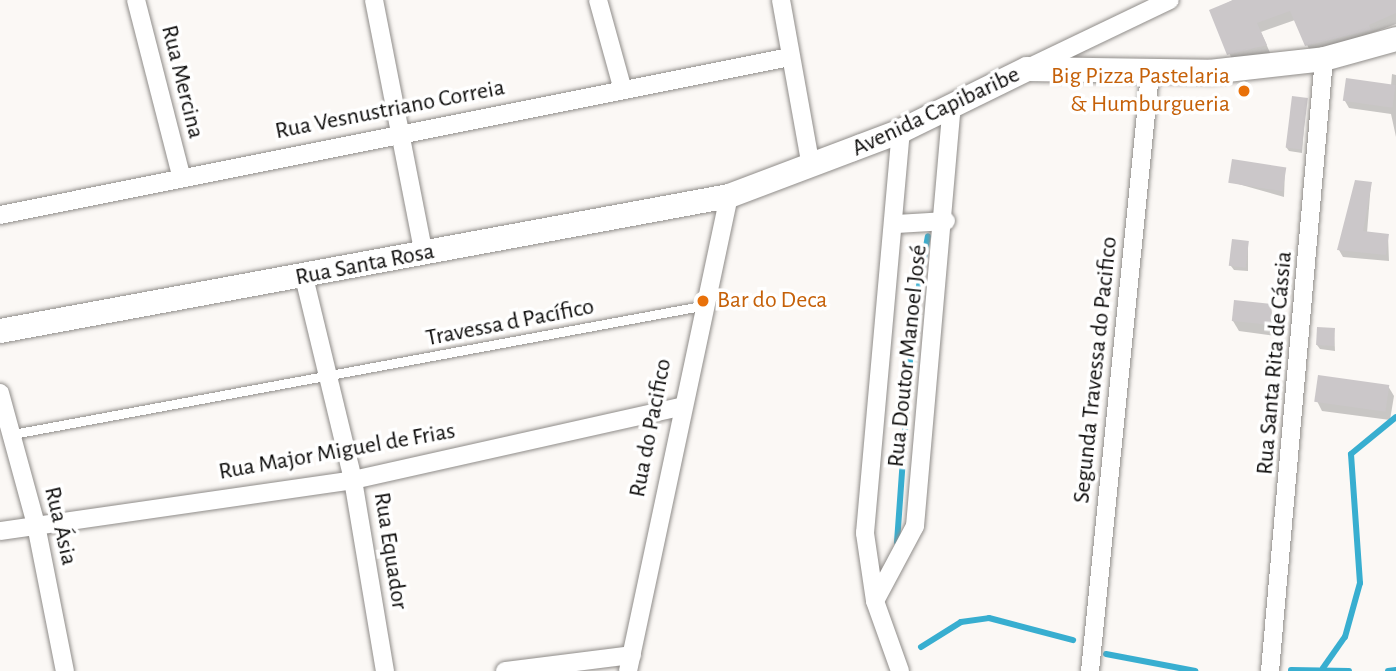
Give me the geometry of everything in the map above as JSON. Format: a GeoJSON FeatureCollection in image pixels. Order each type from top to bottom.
{"type":"FeatureCollection","features":[{"type":"Feature","properties":{"kind":"street","name":"Rua Mercina"},"geometry":{"type":"LineString","coordinates":[[136,0],[180,175]]}},
{"type":"Feature","properties":{"kind":"street"},"geometry":{"type":"LineString","coordinates":[[374,0],[424,254]]}},
{"type":"Feature","properties":{"kind":"street"},"geometry":{"type":"LineString","coordinates":[[598,0],[623,90]]}},
{"type":"Feature","properties":{"kind":"street"},"geometry":{"type":"LineString","coordinates":[[781,0],[789,57],[811,167]]}},
{"type":"Feature","properties":{"kind":"street"},"geometry":{"type":"LineString","coordinates":[[1027,69],[1135,7],[1170,0]]}},
{"type":"Feature","properties":{"kind":"street","name":"Avenida Capibaribe"},"geometry":{"type":"LineString","coordinates":[[729,196],[901,131],[1027,69],[1150,74],[1324,59],[1396,39]]}},
{"type":"Feature","properties":{"kind":"street","name":"Rua Vesnustriano Correia"},"geometry":{"type":"LineString","coordinates":[[0,215],[180,175],[789,57]]}},
{"type":"Feature","properties":{"kind":"street","name":"Rua Santa Rita de Cássia"},"geometry":{"type":"LineString","coordinates":[[1270,671],[1324,59]]}},
{"type":"Feature","properties":{"kind":"street","name":"Segunda Travessa do Pacifico"},"geometry":{"type":"LineString","coordinates":[[1090,671],[1150,74]]}},
{"type":"Feature","properties":{"kind":"street","name":"Rua Doutor Manoel José"},"geometry":{"type":"LineString","coordinates":[[876,601],[915,526],[946,221],[952,106]]}},
{"type":"Feature","properties":{"kind":"street","name":"Rua Doutor Manoel José"},"geometry":{"type":"LineString","coordinates":[[900,671],[876,601],[865,533],[897,224],[901,131]]}},
{"type":"Feature","properties":{"kind":"street","name":"Rua Santa Rosa"},"geometry":{"type":"LineString","coordinates":[[0,331],[304,277],[729,196]]}},
{"type":"Feature","properties":{"kind":"street","name":"Rua do Pacifico"},"geometry":{"type":"LineString","coordinates":[[630,663],[701,306],[729,196]]}},
{"type":"Feature","properties":{"kind":"street"},"geometry":{"type":"LineString","coordinates":[[897,224],[946,221]]}},
{"type":"Feature","properties":{"kind":"street","name":"Rua Equador"},"geometry":{"type":"LineString","coordinates":[[304,277],[354,480],[385,671]]}},
{"type":"Feature","properties":{"kind":"street","name":"Rua Ásia"},"geometry":{"type":"LineString","coordinates":[[0,393],[36,525],[65,671]]}},
{"type":"Feature","properties":{"kind":"street","name":"Rua Major Miguel de Frias"},"geometry":{"type":"LineString","coordinates":[[0,531],[354,480],[680,407]]}},
{"type":"Feature","properties":{"kind":"street"},"geometry":{"type":"LineString","coordinates":[[505,671],[630,663]]}},
{"type":"Feature","properties":{"kind":"lane","name":"Travessa d Pacífico"},"geometry":{"type":"LineString","coordinates":[[13,433],[327,378],[701,306]]}},
{"type":"Feature","properties":{"kind":"building"},"geometry":{"type":"Polygon","coordinates":[[[1233,0],[1396,0],[1396,13],[1369,25],[1371,30],[1305,46],[1290,11],[1257,23],[1267,45],[1227,55],[1209,10],[1233,0]]]}},
{"type":"Feature","properties":{"kind":"building"},"geometry":{"type":"Polygon","coordinates":[[[1346,78],[1396,85],[1392,108],[1343,101],[1346,78]]]}},
{"type":"Feature","properties":{"kind":"building"},"geometry":{"type":"Polygon","coordinates":[[[1292,96],[1308,98],[1302,150],[1286,148],[1292,96]]]}},
{"type":"Feature","properties":{"kind":"building"},"geometry":{"type":"Polygon","coordinates":[[[1232,159],[1286,168],[1283,191],[1228,183],[1232,159]]]}},
{"type":"Feature","properties":{"kind":"building"},"geometry":{"type":"Polygon","coordinates":[[[1355,180],[1372,182],[1363,231],[1389,234],[1386,255],[1337,250],[1355,180]]]}},
{"type":"Feature","properties":{"kind":"building"},"geometry":{"type":"Polygon","coordinates":[[[1232,239],[1249,241],[1246,268],[1229,266],[1232,239]]]}},
{"type":"Feature","properties":{"kind":"building"},"geometry":{"type":"Polygon","coordinates":[[[1234,300],[1272,304],[1270,325],[1232,321],[1234,300]]]}},
{"type":"Feature","properties":{"kind":"building"},"geometry":{"type":"Polygon","coordinates":[[[1317,327],[1335,328],[1334,346],[1316,345],[1317,327]]]}},
{"type":"Feature","properties":{"kind":"building"},"geometry":{"type":"Polygon","coordinates":[[[1318,375],[1389,385],[1386,412],[1314,402],[1318,375]]]}},
{"type":"Feature","properties":{"kind":"waterway"},"geometry":{"type":"LineString","coordinates":[[897,542],[913,319],[928,236]]}},
{"type":"Feature","properties":{"kind":"waterway"},"geometry":{"type":"LineString","coordinates":[[1323,668],[1345,637],[1360,583],[1351,454],[1396,417]]}},
{"type":"Feature","properties":{"kind":"waterway"},"geometry":{"type":"LineString","coordinates":[[921,647],[961,622],[989,618],[1073,640]]}},
{"type":"Feature","properties":{"kind":"waterway"},"geometry":{"type":"LineString","coordinates":[[1106,654],[1195,671]]}},
{"type":"Feature","properties":{"kind":"waterway"},"geometry":{"type":"LineString","coordinates":[[1291,670],[1349,671]]}},
{"type":"Feature","properties":{"kind":"waterway"},"geometry":{"type":"LineString","coordinates":[[1388,671],[1396,670]]}},
{"type":"Feature","properties":{"kind":"place","name":"Big Pizza Pastelaria & Humburgueria"},"geometry":{"type":"Point","coordinates":[1244,91]}},
{"type":"Feature","properties":{"kind":"place","name":"Bar do Deca"},"geometry":{"type":"Point","coordinates":[703,301]}}]}
